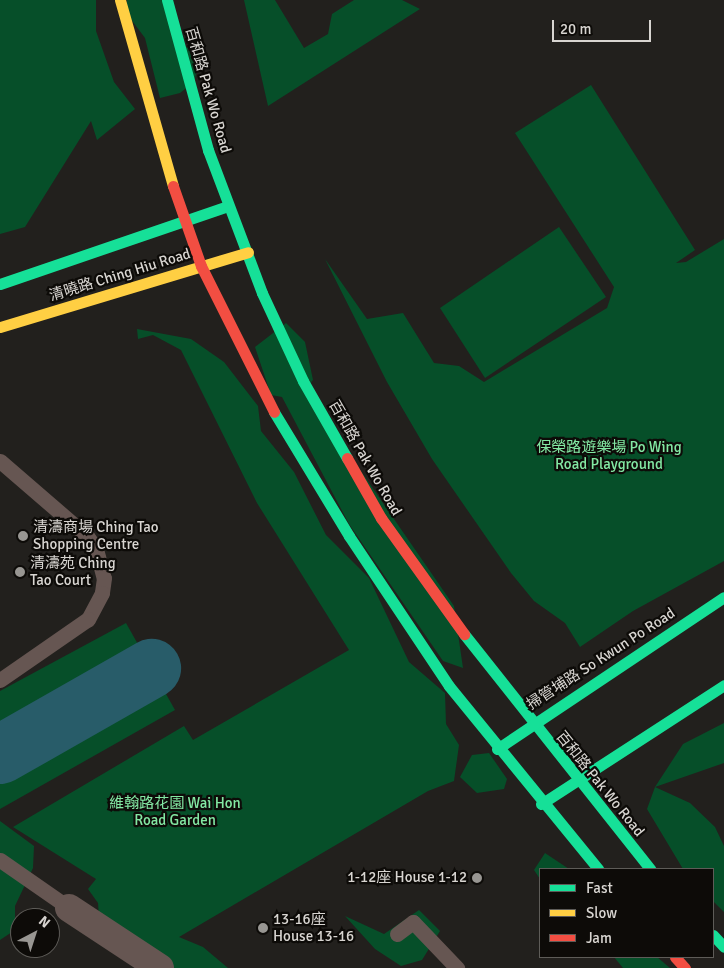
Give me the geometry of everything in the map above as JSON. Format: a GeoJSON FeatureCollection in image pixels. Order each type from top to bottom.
{"type":"FeatureCollection","features":[{"type":"Feature","properties":{"kind":"main road"},"geometry":{"type":"LineString","coordinates":[[120,0],[156,139],[201,266],[269,403],[349,536],[497,749],[541,804],[597,868]]}},
{"type":"Feature","properties":{"kind":"main road","name":"百和路 Pak Wo Road"},"geometry":{"type":"LineString","coordinates":[[167,0],[208,150],[228,206],[248,252],[262,293],[304,381],[381,518],[532,722],[649,868]]}},
{"type":"Feature","properties":{"kind":"main road","name":"清曉路 Ching Hiu Road"},"geometry":{"type":"LineString","coordinates":[[0,284],[228,206]]}},
{"type":"Feature","properties":{"kind":"main road","name":"清曉路 Ching Hiu Road"},"geometry":{"type":"LineString","coordinates":[[0,327],[248,252]]}},
{"type":"Feature","properties":{"kind":"main road","name":"掃管埔路 So Kwun Po Road"},"geometry":{"type":"LineString","coordinates":[[497,749],[532,722],[724,597]]}},
{"type":"Feature","properties":{"kind":"main road"},"geometry":{"type":"LineString","coordinates":[[541,804],[724,685]]}},
{"type":"Feature","properties":{"kind":"main road"},"geometry":{"type":"LineString","coordinates":[[714,936],[724,947]]}},
{"type":"Feature","properties":{"kind":"main road"},"geometry":{"type":"LineString","coordinates":[[676,958],[684,968]]}},
{"type":"Feature","properties":{"kind":"street"},"geometry":{"type":"LineString","coordinates":[[69,908],[160,968]]}},
{"type":"Feature","properties":{"kind":"lane"},"geometry":{"type":"LineString","coordinates":[[0,461],[87,536],[99,556],[104,578],[102,593],[88,619],[0,680]]}},
{"type":"Feature","properties":{"kind":"lane"},"geometry":{"type":"LineString","coordinates":[[0,860],[69,908]]}},
{"type":"Feature","properties":{"kind":"lane"},"geometry":{"type":"LineString","coordinates":[[397,934],[413,922],[448,965]]}},
{"type":"Feature","properties":{"kind":"green space"},"geometry":{"type":"Polygon","coordinates":[[[0,0],[96,0],[96,31],[114,82],[135,109],[97,140],[91,121],[25,227],[0,234],[0,0]]]}},
{"type":"Feature","properties":{"kind":"green space"},"geometry":{"type":"Polygon","coordinates":[[[127,0],[173,0],[183,45],[201,56],[194,82],[180,93],[160,98],[145,38],[127,14],[127,0]]]}},
{"type":"Feature","properties":{"kind":"green space"},"geometry":{"type":"Polygon","coordinates":[[[244,0],[275,0],[304,48],[328,34],[332,14],[354,0],[402,0],[420,9],[268,106],[244,0]]]}},
{"type":"Feature","properties":{"kind":"green space","name":"保榮路遊樂場 Po Wing Road Playground"},"geometry":{"type":"Polygon","coordinates":[[[591,85],[695,250],[676,263],[686,262],[724,239],[724,561],[633,611],[580,647],[565,623],[534,601],[511,573],[432,459],[387,382],[325,259],[367,319],[403,313],[434,363],[459,366],[484,382],[607,308],[614,287],[515,133],[591,85]]]}},
{"type":"Feature","properties":{"kind":"green space"},"geometry":{"type":"Polygon","coordinates":[[[559,227],[606,297],[485,378],[440,308],[559,227]]]}},
{"type":"Feature","properties":{"kind":"green space"},"geometry":{"type":"Polygon","coordinates":[[[286,323],[305,342],[313,380],[305,390],[454,606],[463,668],[443,661],[349,524],[282,397],[271,395],[255,347],[286,323]]]}},
{"type":"Feature","properties":{"kind":"green space","name":"維翰路花園 Wai Hon Road Garden"},"geometry":{"type":"Polygon","coordinates":[[[137,329],[191,339],[224,362],[258,406],[261,431],[294,472],[326,535],[369,578],[409,662],[445,693],[446,724],[459,745],[454,781],[428,791],[179,937],[203,947],[228,968],[174,968],[99,917],[98,903],[88,889],[96,879],[13,827],[184,726],[193,740],[349,650],[257,503],[181,350],[153,335],[138,339],[137,329]]]}},
{"type":"Feature","properties":{"kind":"green space"},"geometry":{"type":"Polygon","coordinates":[[[126,623],[175,710],[0,809],[0,691],[126,623]]]}},
{"type":"Feature","properties":{"kind":"green space"},"geometry":{"type":"Polygon","coordinates":[[[724,723],[724,763],[655,787],[683,744],[724,723]]]}},
{"type":"Feature","properties":{"kind":"green space"},"geometry":{"type":"Polygon","coordinates":[[[489,753],[507,779],[504,789],[477,793],[460,777],[472,755],[489,753]]]}},
{"type":"Feature","properties":{"kind":"green space"},"geometry":{"type":"Polygon","coordinates":[[[655,787],[690,803],[715,827],[724,846],[724,912],[714,902],[714,868],[682,868],[647,809],[655,787]]]}},
{"type":"Feature","properties":{"kind":"green space"},"geometry":{"type":"Polygon","coordinates":[[[0,821],[34,846],[33,868],[15,908],[10,908],[10,933],[0,940],[0,821]]]}},
{"type":"Feature","properties":{"kind":"green space"},"geometry":{"type":"Polygon","coordinates":[[[545,853],[568,868],[539,868],[539,878],[534,870],[545,853]]]}},
{"type":"Feature","properties":{"kind":"green space"},"geometry":{"type":"Polygon","coordinates":[[[419,910],[440,931],[422,960],[401,966],[375,949],[345,916],[384,934],[419,910]]]}},
{"type":"Feature","properties":{"kind":"green space"},"geometry":{"type":"Polygon","coordinates":[[[615,958],[658,958],[670,968],[623,968],[615,958]]]}},
{"type":"Feature","properties":{"kind":"waterway"},"geometry":{"type":"LineString","coordinates":[[0,754],[151,668]]}},
{"type":"Feature","properties":{"kind":"traffic: fast"},"geometry":{"type":"LineString","coordinates":[[167,0],[208,150],[262,293],[303,381],[347,458]]}},
{"type":"Feature","properties":{"kind":"traffic: fast"},"geometry":{"type":"LineString","coordinates":[[0,284],[228,206]]}},
{"type":"Feature","properties":{"kind":"traffic: fast"},"geometry":{"type":"LineString","coordinates":[[274,412],[349,536],[449,686],[597,868]]}},
{"type":"Feature","properties":{"kind":"traffic: fast"},"geometry":{"type":"LineString","coordinates":[[497,749],[724,597]]}},
{"type":"Feature","properties":{"kind":"traffic: fast"},"geometry":{"type":"LineString","coordinates":[[464,634],[649,868]]}},
{"type":"Feature","properties":{"kind":"traffic: fast"},"geometry":{"type":"LineString","coordinates":[[541,804],[724,685]]}},
{"type":"Feature","properties":{"kind":"traffic: fast"},"geometry":{"type":"LineString","coordinates":[[714,936],[724,947]]}},
{"type":"Feature","properties":{"kind":"traffic: slow"},"geometry":{"type":"LineString","coordinates":[[120,0],[173,186]]}},
{"type":"Feature","properties":{"kind":"traffic: slow"},"geometry":{"type":"LineString","coordinates":[[0,327],[248,252]]}},
{"type":"Feature","properties":{"kind":"traffic: jam"},"geometry":{"type":"LineString","coordinates":[[173,186],[201,266],[274,412]]}},
{"type":"Feature","properties":{"kind":"traffic: jam"},"geometry":{"type":"LineString","coordinates":[[347,458],[381,518],[464,634]]}},
{"type":"Feature","properties":{"kind":"traffic: jam"},"geometry":{"type":"LineString","coordinates":[[676,958],[685,968]]}},
{"type":"Feature","properties":{"kind":"place","name":"清濤商場 Ching Tao Shopping Centre"},"geometry":{"type":"Point","coordinates":[23,536]}},
{"type":"Feature","properties":{"kind":"place","name":"清濤苑 Ching Tao Court"},"geometry":{"type":"Point","coordinates":[20,572]}},
{"type":"Feature","properties":{"kind":"place","name":"1-12座 House 1-12"},"geometry":{"type":"Point","coordinates":[477,878]}},
{"type":"Feature","properties":{"kind":"place","name":"13-16座 House 13-16"},"geometry":{"type":"Point","coordinates":[263,928]}}]}
